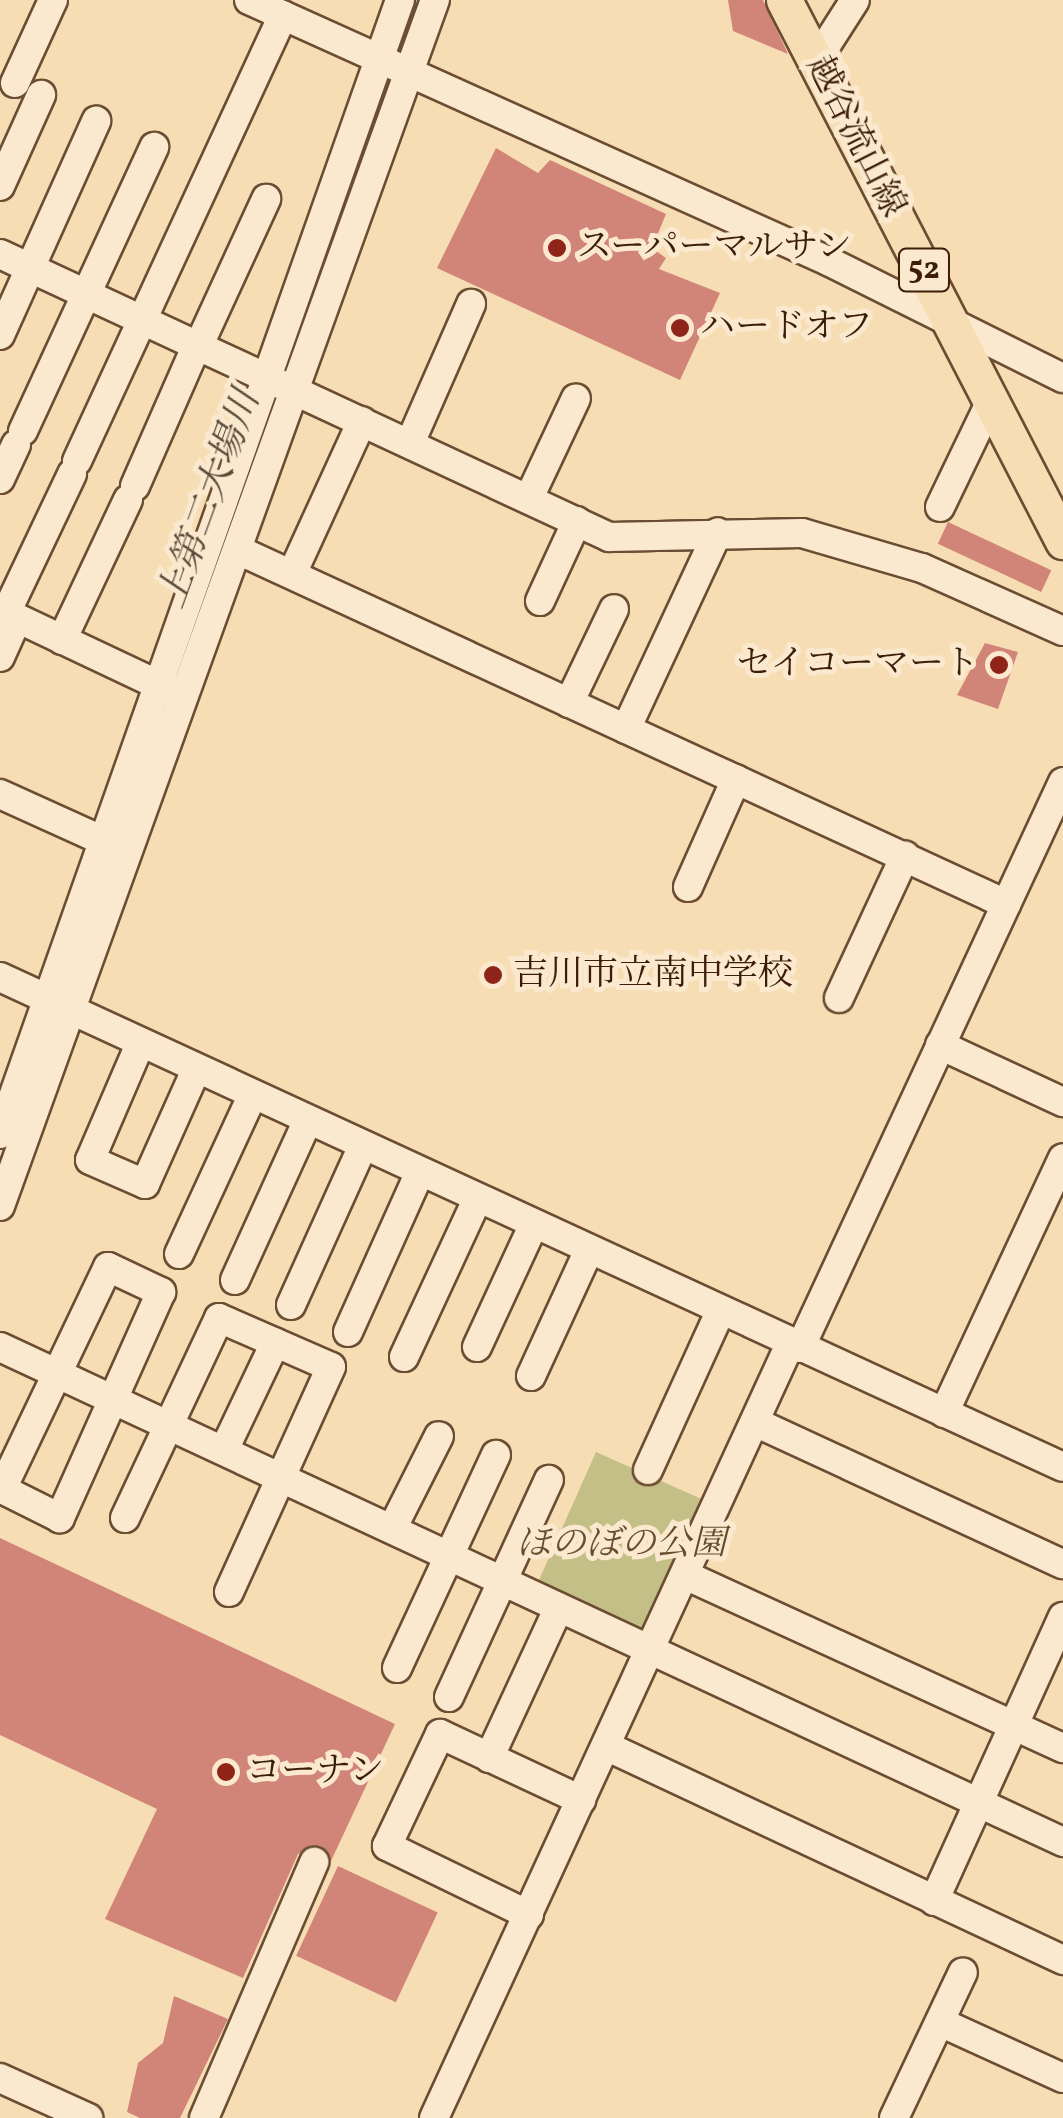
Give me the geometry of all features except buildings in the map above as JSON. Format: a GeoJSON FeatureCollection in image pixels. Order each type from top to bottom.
{"type":"FeatureCollection","features":[{"type":"Feature","properties":{"kind":"main road","name":"越谷流山線"},"geometry":{"type":"LineString","coordinates":[[784,0],[1063,540]]}},
{"type":"Feature","properties":{"kind":"street"},"geometry":{"type":"LineString","coordinates":[[14,82],[53,0]]}},
{"type":"Feature","properties":{"kind":"street"},"geometry":{"type":"LineString","coordinates":[[249,0],[1063,378]]}},
{"type":"Feature","properties":{"kind":"street"},"geometry":{"type":"LineString","coordinates":[[0,1206],[99,839],[400,0]]}},
{"type":"Feature","properties":{"kind":"street"},"geometry":{"type":"LineString","coordinates":[[0,1134],[185,696],[435,0]]}},
{"type":"Feature","properties":{"kind":"street"},"geometry":{"type":"LineString","coordinates":[[816,61],[855,0]]}},
{"type":"Feature","properties":{"kind":"street"},"geometry":{"type":"LineString","coordinates":[[0,657],[8,614],[282,16]]}},
{"type":"Feature","properties":{"kind":"street"},"geometry":{"type":"LineString","coordinates":[[0,186],[41,95]]}},
{"type":"Feature","properties":{"kind":"street"},"geometry":{"type":"LineString","coordinates":[[0,334],[96,120]]}},
{"type":"Feature","properties":{"kind":"street"},"geometry":{"type":"LineString","coordinates":[[0,479],[154,147]]}},
{"type":"Feature","properties":{"kind":"street"},"geometry":{"type":"LineString","coordinates":[[62,640],[266,199]]}},
{"type":"Feature","properties":{"kind":"street"},"geometry":{"type":"LineString","coordinates":[[0,254],[610,537],[802,533],[891,556],[1063,631]]}},
{"type":"Feature","properties":{"kind":"street"},"geometry":{"type":"LineString","coordinates":[[410,442],[471,304]]}},
{"type":"Feature","properties":{"kind":"street"},"geometry":{"type":"LineString","coordinates":[[529,498],[576,398]]}},
{"type":"Feature","properties":{"kind":"street"},"geometry":{"type":"LineString","coordinates":[[940,507],[991,401]]}},
{"type":"Feature","properties":{"kind":"street"},"geometry":{"type":"LineString","coordinates":[[292,574],[362,421]]}},
{"type":"Feature","properties":{"kind":"street"},"geometry":{"type":"LineString","coordinates":[[540,601],[577,521]]}},
{"type":"Feature","properties":{"kind":"street"},"geometry":{"type":"LineString","coordinates":[[626,729],[718,532]]}},
{"type":"Feature","properties":{"kind":"street"},"geometry":{"type":"LineString","coordinates":[[238,550],[1006,904]]}},
{"type":"Feature","properties":{"kind":"street"},"geometry":{"type":"LineString","coordinates":[[569,703],[614,609]]}},
{"type":"Feature","properties":{"kind":"street"},"geometry":{"type":"LineString","coordinates":[[8,614],[185,696]]}},
{"type":"Feature","properties":{"kind":"street"},"geometry":{"type":"LineString","coordinates":[[688,887],[736,779]]}},
{"type":"Feature","properties":{"kind":"street"},"geometry":{"type":"LineString","coordinates":[[434,2118],[755,1422],[795,1347],[1063,782]]}},
{"type":"Feature","properties":{"kind":"street"},"geometry":{"type":"LineString","coordinates":[[0,794],[99,839]]}},
{"type":"Feature","properties":{"kind":"street"},"geometry":{"type":"LineString","coordinates":[[839,998],[905,856]]}},
{"type":"Feature","properties":{"kind":"street"},"geometry":{"type":"LineString","coordinates":[[0,978],[719,1314],[1063,1468]]}},
{"type":"Feature","properties":{"kind":"street"},"geometry":{"type":"LineString","coordinates":[[140,1044],[90,1160],[145,1184],[196,1070]]}},
{"type":"Feature","properties":{"kind":"street"},"geometry":{"type":"LineString","coordinates":[[940,1045],[1063,1102]]}},
{"type":"Feature","properties":{"kind":"street"},"geometry":{"type":"LineString","coordinates":[[178,1254],[252,1096]]}},
{"type":"Feature","properties":{"kind":"street"},"geometry":{"type":"LineString","coordinates":[[234,1280],[307,1122]]}},
{"type":"Feature","properties":{"kind":"street"},"geometry":{"type":"LineString","coordinates":[[291,1305],[362,1148]]}},
{"type":"Feature","properties":{"kind":"street"},"geometry":{"type":"LineString","coordinates":[[944,1413],[1063,1158]]}},
{"type":"Feature","properties":{"kind":"street"},"geometry":{"type":"LineString","coordinates":[[348,1332],[419,1174]]}},
{"type":"Feature","properties":{"kind":"street"},"geometry":{"type":"LineString","coordinates":[[404,1357],[476,1200]]}},
{"type":"Feature","properties":{"kind":"street"},"geometry":{"type":"LineString","coordinates":[[477,1347],[533,1226]]}},
{"type":"Feature","properties":{"kind":"street"},"geometry":{"type":"LineString","coordinates":[[531,1376],[588,1252]]}},
{"type":"Feature","properties":{"kind":"street"},"geometry":{"type":"LineString","coordinates":[[108,1266],[161,1292],[114,1400],[60,1518],[2,1489],[108,1266]]}},
{"type":"Feature","properties":{"kind":"street"},"geometry":{"type":"LineString","coordinates":[[648,1470],[719,1314]]}},
{"type":"Feature","properties":{"kind":"street"},"geometry":{"type":"LineString","coordinates":[[125,1518],[218,1318],[331,1367],[229,1592]]}},
{"type":"Feature","properties":{"kind":"street"},"geometry":{"type":"LineString","coordinates":[[224,1450],[276,1342]]}},
{"type":"Feature","properties":{"kind":"street"},"geometry":{"type":"LineString","coordinates":[[0,1347],[1063,1842]]}},
{"type":"Feature","properties":{"kind":"street"},"geometry":{"type":"LineString","coordinates":[[755,1422],[1063,1564]]}},
{"type":"Feature","properties":{"kind":"street"},"geometry":{"type":"LineString","coordinates":[[392,1529],[439,1436]]}},
{"type":"Feature","properties":{"kind":"street"},"geometry":{"type":"LineString","coordinates":[[397,1668],[496,1455]]}},
{"type":"Feature","properties":{"kind":"street"},"geometry":{"type":"LineString","coordinates":[[449,1698],[549,1480]]}},
{"type":"Feature","properties":{"kind":"street"},"geometry":{"type":"LineString","coordinates":[[684,1575],[1063,1748]]}},
{"type":"Feature","properties":{"kind":"street"},"geometry":{"type":"LineString","coordinates":[[490,1758],[559,1607]]}},
{"type":"Feature","properties":{"kind":"street"},"geometry":{"type":"LineString","coordinates":[[934,1901],[1063,1616]]}},
{"type":"Feature","properties":{"kind":"street"},"geometry":{"type":"LineString","coordinates":[[529,1915],[387,1846],[440,1734],[581,1800]]}},
{"type":"Feature","properties":{"kind":"street"},"geometry":{"type":"LineString","coordinates":[[606,1746],[1063,1960]]}},
{"type":"Feature","properties":{"kind":"street"},"geometry":{"type":"LineString","coordinates":[[204,2118],[314,1862]]}},
{"type":"Feature","properties":{"kind":"street"},"geometry":{"type":"LineString","coordinates":[[895,2118],[963,1972]]}},
{"type":"Feature","properties":{"kind":"street"},"geometry":{"type":"LineString","coordinates":[[940,2022],[1063,2078]]}},
{"type":"Feature","properties":{"kind":"street"},"geometry":{"type":"LineString","coordinates":[[0,2078],[87,2118]]}},
{"type":"Feature","properties":{"kind":"green space","name":"ほのぼの公園"},"geometry":{"type":"Polygon","coordinates":[[[596,1452],[709,1502],[648,1639],[535,1589],[596,1452]]]}},
{"type":"Feature","properties":{"kind":"waterway","name":"上第二大場川"},"geometry":{"type":"LineString","coordinates":[[398,60],[419,0]]}},
{"type":"Feature","properties":{"kind":"waterway","name":"上第二大場川"},"geometry":{"type":"LineString","coordinates":[[343,216],[394,72]]}},
{"type":"Feature","properties":{"kind":"place","name":"スーパーマルサン"},"geometry":{"type":"Point","coordinates":[557,248]}},
{"type":"Feature","properties":{"kind":"place","name":"ハードオフ"},"geometry":{"type":"Point","coordinates":[680,328]}},
{"type":"Feature","properties":{"kind":"place","name":"セイコーマート"},"geometry":{"type":"Point","coordinates":[999,665]}},
{"type":"Feature","properties":{"kind":"place","name":"吉川市立南中学校"},"geometry":{"type":"Point","coordinates":[493,975]}},
{"type":"Feature","properties":{"kind":"place","name":"コーナン"},"geometry":{"type":"Point","coordinates":[226,1772]}}]}
